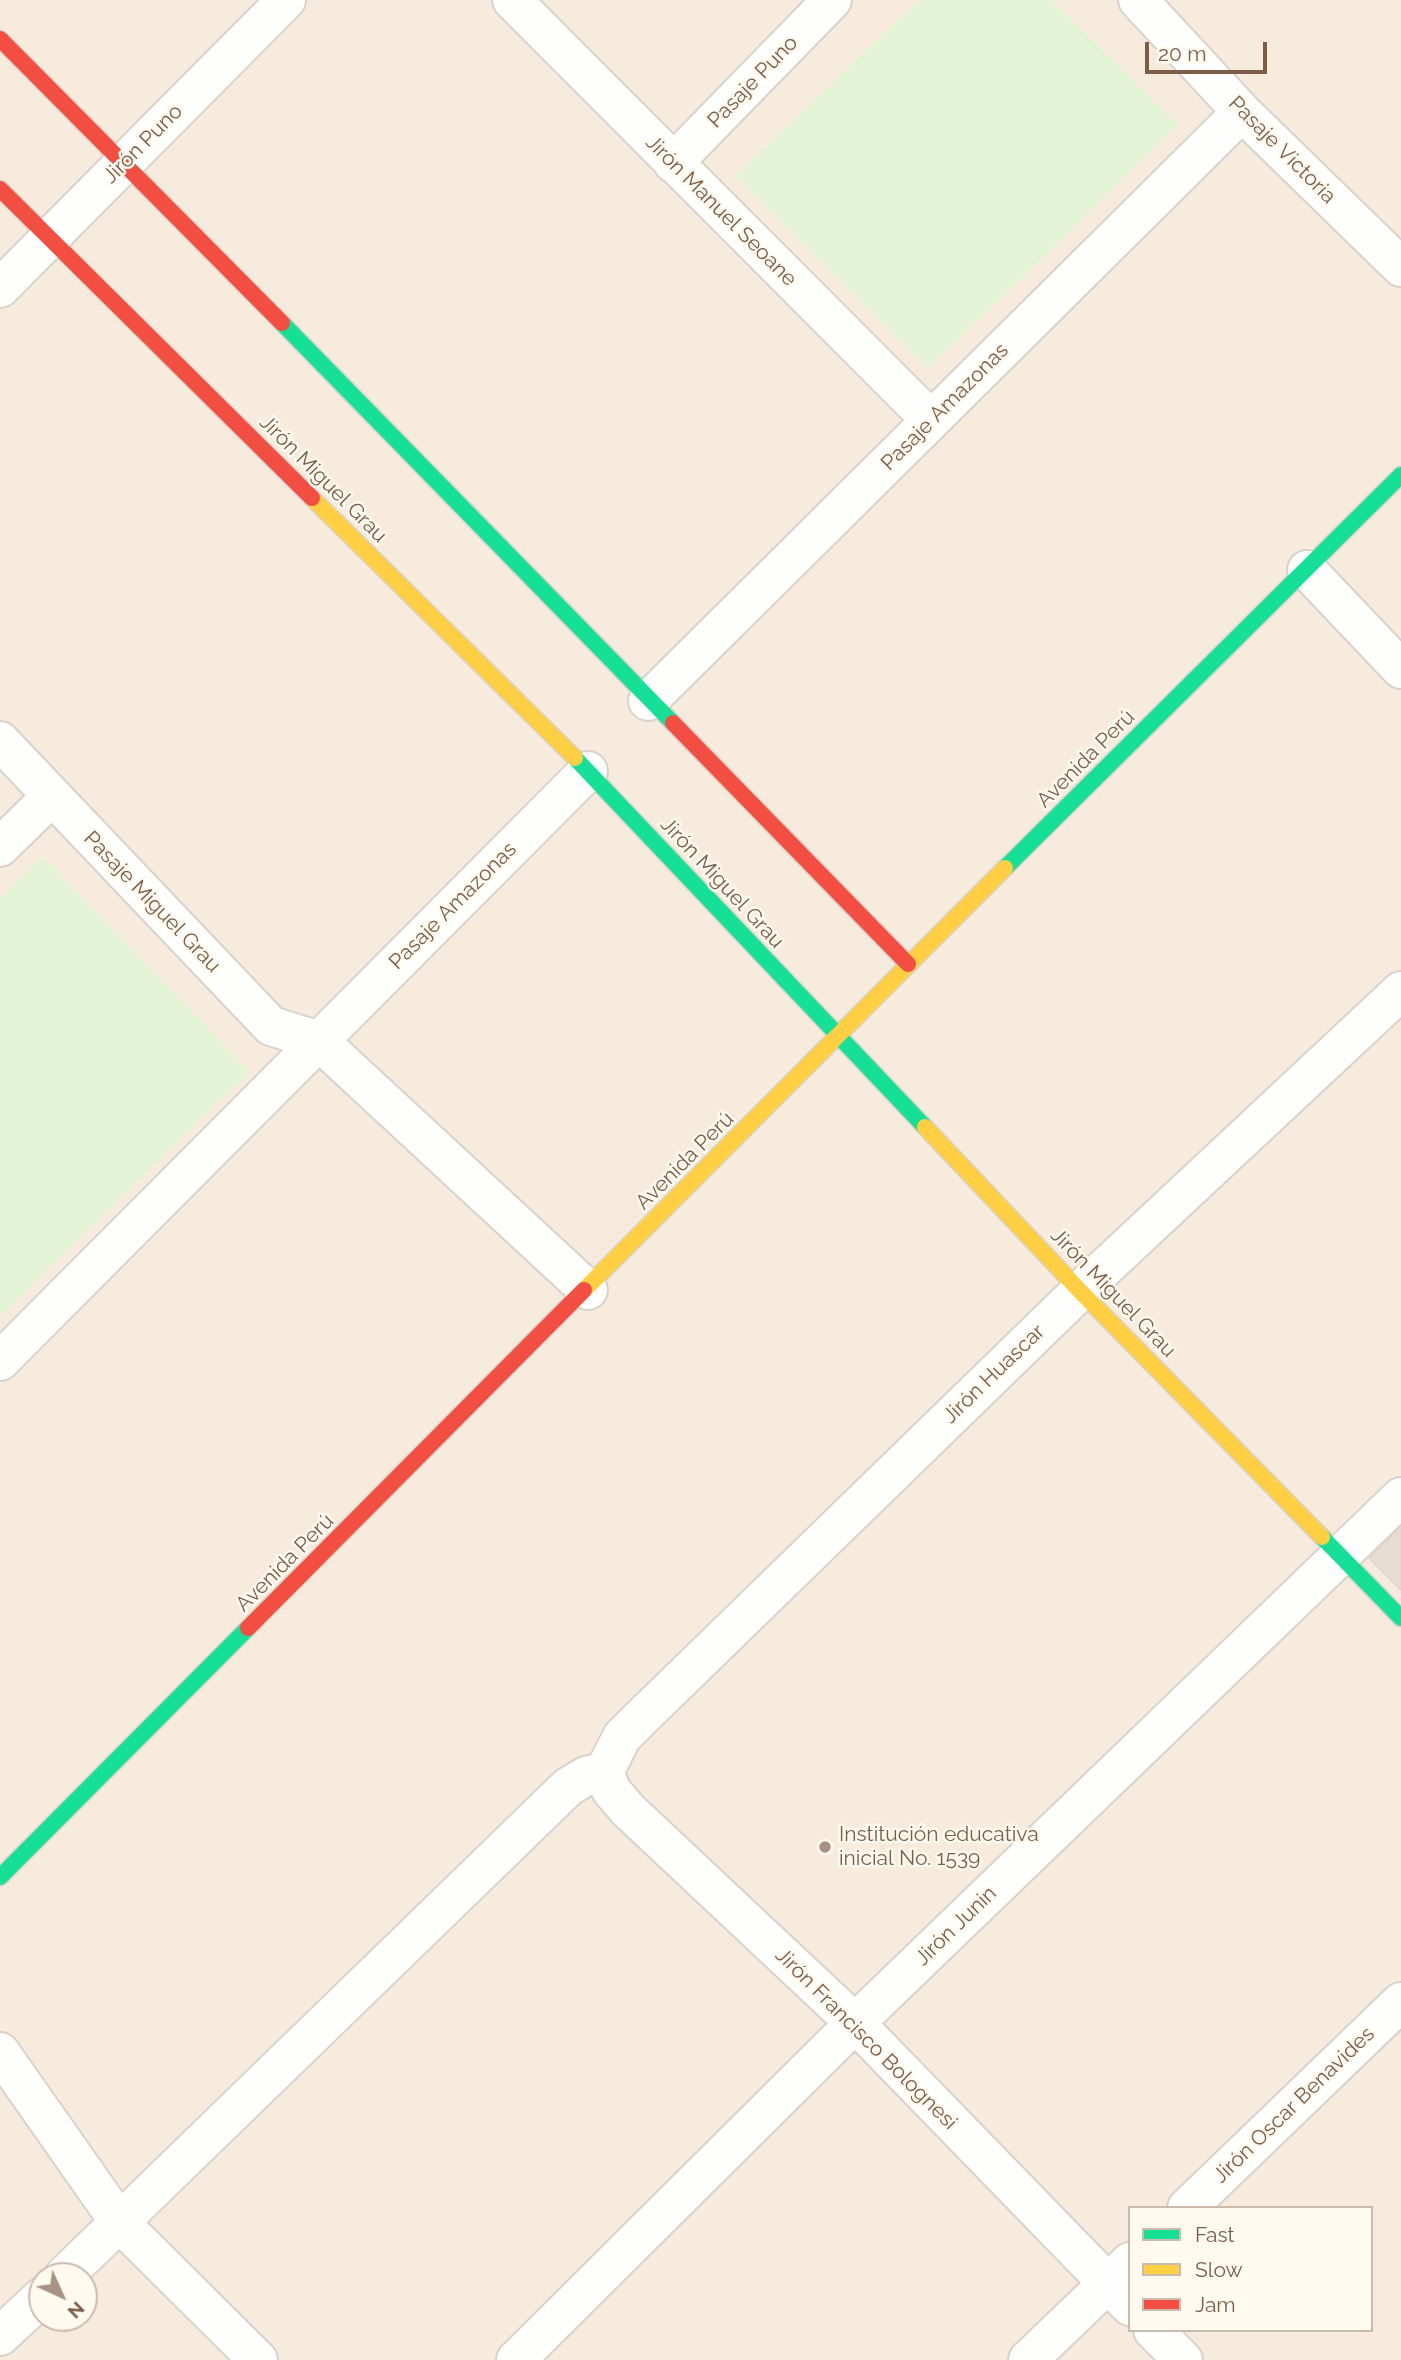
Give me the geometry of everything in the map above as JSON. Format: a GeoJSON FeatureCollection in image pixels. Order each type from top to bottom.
{"type":"FeatureCollection","features":[{"type":"Feature","properties":{"kind":"main road"},"geometry":{"type":"LineString","coordinates":[[0,39],[124,161],[648,701],[908,964]]}},
{"type":"Feature","properties":{"kind":"main road","name":"Jirón Miguel Grau"},"geometry":{"type":"LineString","coordinates":[[0,188],[588,771],[1080,1291],[1401,1618]]}},
{"type":"Feature","properties":{"kind":"main road","name":"Avenida Perú"},"geometry":{"type":"LineString","coordinates":[[0,1877],[588,1290],[908,964],[1401,475]]}},
{"type":"Feature","properties":{"kind":"street","name":"Jirón Puno"},"geometry":{"type":"LineString","coordinates":[[0,288],[286,0]]}},
{"type":"Feature","properties":{"kind":"street","name":"Jirón Manuel Seoane"},"geometry":{"type":"LineString","coordinates":[[512,0],[931,420]]}},
{"type":"Feature","properties":{"kind":"street","name":"Pasaje Puno"},"geometry":{"type":"LineString","coordinates":[[673,163],[832,0]]}},
{"type":"Feature","properties":{"kind":"street","name":"Pasaje Victoria"},"geometry":{"type":"LineString","coordinates":[[1138,0],[1242,113],[1401,267]]}},
{"type":"Feature","properties":{"kind":"street","name":"Pasaje Amazonas"},"geometry":{"type":"LineString","coordinates":[[648,701],[1242,113]]}},
{"type":"Feature","properties":{"kind":"street"},"geometry":{"type":"LineString","coordinates":[[1307,570],[1401,669]]}},
{"type":"Feature","properties":{"kind":"street","name":"Pasaje Miguel Grau"},"geometry":{"type":"LineString","coordinates":[[0,741],[271,1026],[318,1041]]}},
{"type":"Feature","properties":{"kind":"street","name":"Pasaje Amazonas"},"geometry":{"type":"LineString","coordinates":[[0,1361],[588,771]]}},
{"type":"Feature","properties":{"kind":"street"},"geometry":{"type":"LineString","coordinates":[[0,847],[52,796]]}},
{"type":"Feature","properties":{"kind":"street","name":"Jirón Huascar"},"geometry":{"type":"LineString","coordinates":[[604,1772],[622,1737],[1080,1291],[1401,991]]}},
{"type":"Feature","properties":{"kind":"street"},"geometry":{"type":"LineString","coordinates":[[318,1041],[588,1290]]}},
{"type":"Feature","properties":{"kind":"street","name":"Jirón Junin"},"geometry":{"type":"LineString","coordinates":[[516,2360],[855,2023],[1401,1497]]}},
{"type":"Feature","properties":{"kind":"street"},"geometry":{"type":"LineString","coordinates":[[79,2262],[568,1787],[586,1776],[604,1772]]}},
{"type":"Feature","properties":{"kind":"street","name":"Jirón Francisco Bolognesi"},"geometry":{"type":"LineString","coordinates":[[604,1772],[611,1790],[628,1811],[855,2023],[1122,2284]]}},
{"type":"Feature","properties":{"kind":"street","name":"Jirón Oscar Benavides"},"geometry":{"type":"LineString","coordinates":[[1188,2206],[1401,2002]]}},
{"type":"Feature","properties":{"kind":"street"},"geometry":{"type":"LineString","coordinates":[[0,2052],[120,2223],[258,2360]]}},
{"type":"Feature","properties":{"kind":"street"},"geometry":{"type":"LineString","coordinates":[[1028,2360],[1122,2284]]}},
{"type":"Feature","properties":{"kind":"street"},"geometry":{"type":"LineString","coordinates":[[0,2336],[28,2310]]}},
{"type":"Feature","properties":{"kind":"street"},"geometry":{"type":"LineString","coordinates":[[1155,2332],[1183,2360]]}},
{"type":"Feature","properties":{"kind":"shaded area"},"geometry":{"type":"Polygon","coordinates":[[[0,0],[1401,0],[1401,2360],[0,2360],[0,0]]]}},
{"type":"Feature","properties":{"kind":"green space"},"geometry":{"type":"Polygon","coordinates":[[[919,0],[1051,0],[1178,125],[928,369],[735,176],[919,0]]]}},
{"type":"Feature","properties":{"kind":"green space"},"geometry":{"type":"Polygon","coordinates":[[[43,856],[250,1072],[0,1316],[0,898],[43,856]]]}},
{"type":"Feature","properties":{"kind":"building"},"geometry":{"type":"Polygon","coordinates":[[[1401,1527],[1401,1590],[1369,1558],[1401,1527]]]}},
{"type":"Feature","properties":{"kind":"traffic: fast"},"geometry":{"type":"LineString","coordinates":[[282,323],[673,723]]}},
{"type":"Feature","properties":{"kind":"traffic: fast"},"geometry":{"type":"LineString","coordinates":[[1005,868],[1401,475]]}},
{"type":"Feature","properties":{"kind":"traffic: fast"},"geometry":{"type":"LineString","coordinates":[[575,758],[925,1127]]}},
{"type":"Feature","properties":{"kind":"traffic: fast"},"geometry":{"type":"LineString","coordinates":[[1322,1537],[1401,1618]]}},
{"type":"Feature","properties":{"kind":"traffic: fast"},"geometry":{"type":"LineString","coordinates":[[0,1877],[248,1628]]}},
{"type":"Feature","properties":{"kind":"traffic: slow"},"geometry":{"type":"LineString","coordinates":[[312,498],[575,758]]}},
{"type":"Feature","properties":{"kind":"traffic: slow"},"geometry":{"type":"LineString","coordinates":[[584,1290],[1005,868]]}},
{"type":"Feature","properties":{"kind":"traffic: slow"},"geometry":{"type":"LineString","coordinates":[[925,1127],[1080,1291],[1322,1537]]}},
{"type":"Feature","properties":{"kind":"traffic: jam"},"geometry":{"type":"LineString","coordinates":[[0,39],[282,323]]}},
{"type":"Feature","properties":{"kind":"traffic: jam"},"geometry":{"type":"LineString","coordinates":[[0,189],[312,498]]}},
{"type":"Feature","properties":{"kind":"traffic: jam"},"geometry":{"type":"LineString","coordinates":[[673,723],[908,964]]}},
{"type":"Feature","properties":{"kind":"traffic: jam"},"geometry":{"type":"LineString","coordinates":[[248,1628],[584,1290]]}},
{"type":"Feature","properties":{"kind":"place","name":"Institución educativa inicial No. 1539"},"geometry":{"type":"Point","coordinates":[825,1847]}}]}
